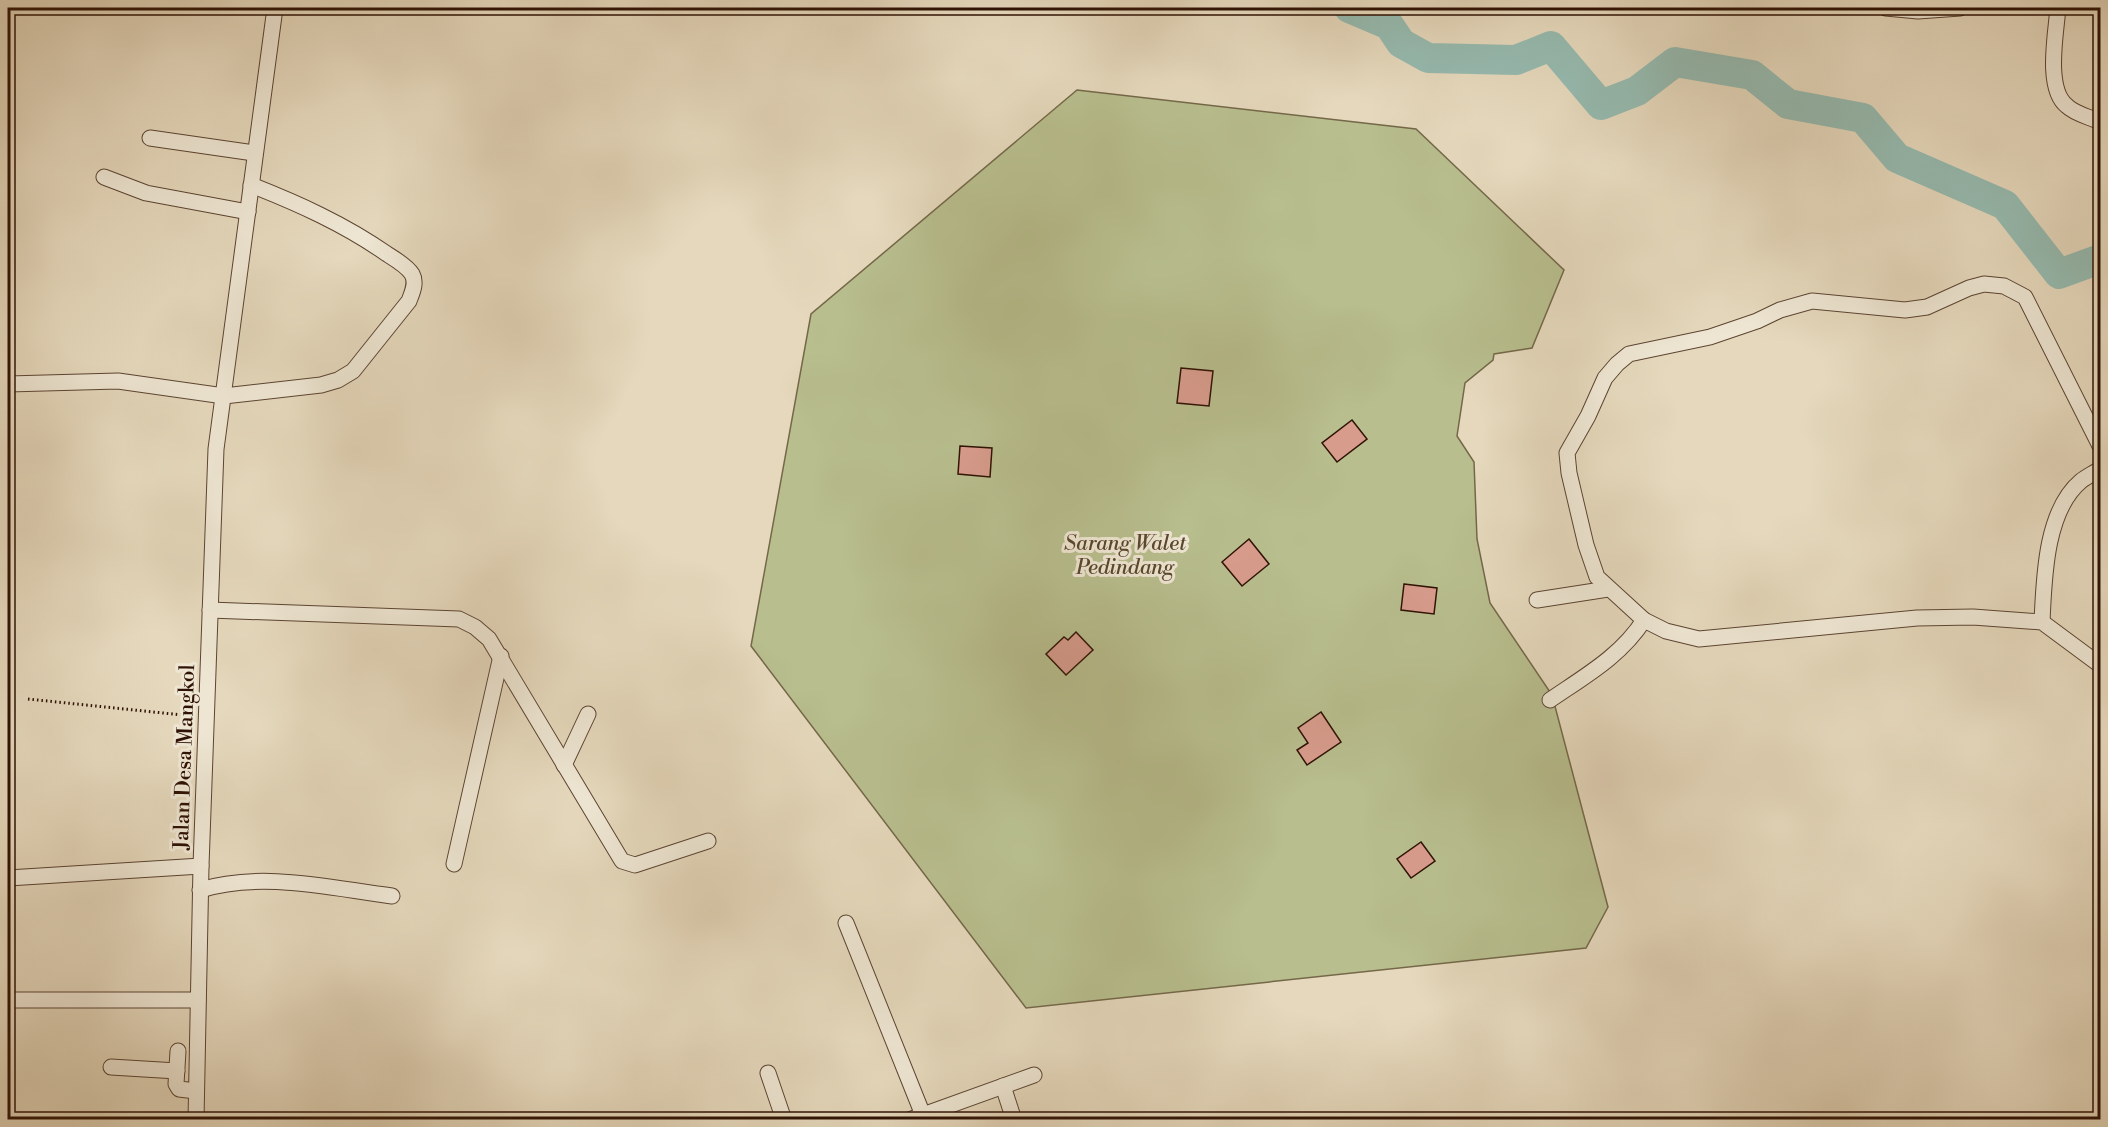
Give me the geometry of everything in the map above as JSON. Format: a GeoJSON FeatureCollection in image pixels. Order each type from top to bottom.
{"type":"FeatureCollection","features":[{"type":"Feature","properties":{"kind":"street","name":"Jalan Desa Mangkol"},"geometry":{"type":"LineString","coordinates":[[196,1119],[200,890],[216,449],[275,8]]}},
{"type":"Feature","properties":{"kind":"street"},"geometry":{"type":"LineString","coordinates":[[1886,8],[1918,11],[1960,8]]}},
{"type":"Feature","properties":{"kind":"street"},"geometry":{"type":"LineString","coordinates":[[2058,8],[2054,83],[2057,96],[2067,107],[2100,122]]}},
{"type":"Feature","properties":{"kind":"street"},"geometry":{"type":"LineString","coordinates":[[150,138],[254,153]]}},
{"type":"Feature","properties":{"kind":"street"},"geometry":{"type":"LineString","coordinates":[[104,177],[146,193],[248,212]]}},
{"type":"Feature","properties":{"kind":"street"},"geometry":{"type":"LineString","coordinates":[[8,384],[118,381],[224,396],[270,393],[338,380],[366,357],[409,301],[414,288],[412,275],[401,263],[353,230],[308,208],[251,185]]}},
{"type":"Feature","properties":{"kind":"street"},"geometry":{"type":"LineString","coordinates":[[2100,446],[2025,297],[2004,286],[1984,284],[1969,288],[1927,307],[1905,310],[1837,302],[1802,304],[1710,337],[1629,354],[1605,378],[1588,416],[1567,453],[1569,473],[1586,545],[1597,577],[1644,620],[1666,631],[1699,639],[1917,618],[1973,617],[2042,622],[2100,665]]}},
{"type":"Feature","properties":{"kind":"street"},"geometry":{"type":"LineString","coordinates":[[2042,622],[2049,546],[2063,503],[2080,482],[2100,469]]}},
{"type":"Feature","properties":{"kind":"street"},"geometry":{"type":"LineString","coordinates":[[1537,600],[1608,589]]}},
{"type":"Feature","properties":{"kind":"street"},"geometry":{"type":"LineString","coordinates":[[210,610],[459,619],[489,639],[501,656],[622,861],[628,865],[635,865],[708,840]]}},
{"type":"Feature","properties":{"kind":"street"},"geometry":{"type":"LineString","coordinates":[[1550,700],[1606,662],[1634,635],[1644,620]]}},
{"type":"Feature","properties":{"kind":"street"},"geometry":{"type":"LineString","coordinates":[[454,864],[501,656]]}},
{"type":"Feature","properties":{"kind":"street"},"geometry":{"type":"LineString","coordinates":[[564,765],[588,714]]}},
{"type":"Feature","properties":{"kind":"street"},"geometry":{"type":"LineString","coordinates":[[8,878],[201,866]]}},
{"type":"Feature","properties":{"kind":"street"},"geometry":{"type":"LineString","coordinates":[[200,890],[242,880],[305,884],[392,896]]}},
{"type":"Feature","properties":{"kind":"street"},"geometry":{"type":"LineString","coordinates":[[846,922],[900,1054],[919,1118],[1034,1075]]}},
{"type":"Feature","properties":{"kind":"street"},"geometry":{"type":"LineString","coordinates":[[8,1000],[198,1000]]}},
{"type":"Feature","properties":{"kind":"street"},"geometry":{"type":"LineString","coordinates":[[178,1051],[178,1087],[196,1091]]}},
{"type":"Feature","properties":{"kind":"street"},"geometry":{"type":"LineString","coordinates":[[111,1067],[177,1071]]}},
{"type":"Feature","properties":{"kind":"street"},"geometry":{"type":"LineString","coordinates":[[768,1073],[784,1119]]}},
{"type":"Feature","properties":{"kind":"street"},"geometry":{"type":"LineString","coordinates":[[1003,1086],[1014,1119]]}},
{"type":"Feature","properties":{"kind":"path"},"geometry":{"type":"LineString","coordinates":[[28,699],[206,717]]}},
{"type":"Feature","properties":{"kind":"green space","name":"Sarang Walet Pedindang"},"geometry":{"type":"Polygon","coordinates":[[[1077,90],[1416,129],[1564,270],[1532,348],[1494,354],[1493,360],[1465,383],[1457,436],[1474,462],[1477,539],[1490,603],[1552,695],[1608,907],[1586,948],[1026,1008],[751,646],[811,314],[1077,90]]]}},
{"type":"Feature","properties":{"kind":"building"},"geometry":{"type":"Polygon","coordinates":[[[1181,368],[1213,371],[1209,406],[1177,403],[1181,368]]]}},
{"type":"Feature","properties":{"kind":"building"},"geometry":{"type":"Polygon","coordinates":[[[1352,420],[1367,439],[1337,462],[1322,443],[1352,420]]]}},
{"type":"Feature","properties":{"kind":"building"},"geometry":{"type":"Polygon","coordinates":[[[960,446],[992,448],[990,477],[958,474],[960,446]]]}},
{"type":"Feature","properties":{"kind":"building"},"geometry":{"type":"Polygon","coordinates":[[[1249,539],[1269,564],[1242,586],[1222,562],[1249,539]]]}},
{"type":"Feature","properties":{"kind":"building"},"geometry":{"type":"Polygon","coordinates":[[[1404,584],[1437,588],[1434,614],[1401,610],[1404,584]]]}},
{"type":"Feature","properties":{"kind":"building"},"geometry":{"type":"Polygon","coordinates":[[[1076,632],[1093,650],[1066,675],[1046,654],[1064,637],[1068,640],[1076,632]]]}},
{"type":"Feature","properties":{"kind":"building"},"geometry":{"type":"Polygon","coordinates":[[[1321,712],[1341,742],[1307,765],[1297,750],[1308,743],[1298,728],[1321,712]]]}},
{"type":"Feature","properties":{"kind":"building"},"geometry":{"type":"Polygon","coordinates":[[[1421,842],[1435,861],[1411,878],[1397,859],[1421,842]]]}},
{"type":"Feature","properties":{"kind":"waterway"},"geometry":{"type":"LineString","coordinates":[[1349,8],[1389,25],[1401,43],[1428,58],[1516,60],[1551,46],[1601,105],[1637,91],[1675,62],[1752,75],[1788,104],[1863,118],[1897,158],[2005,205],[2059,274],[2100,259]]}}]}
